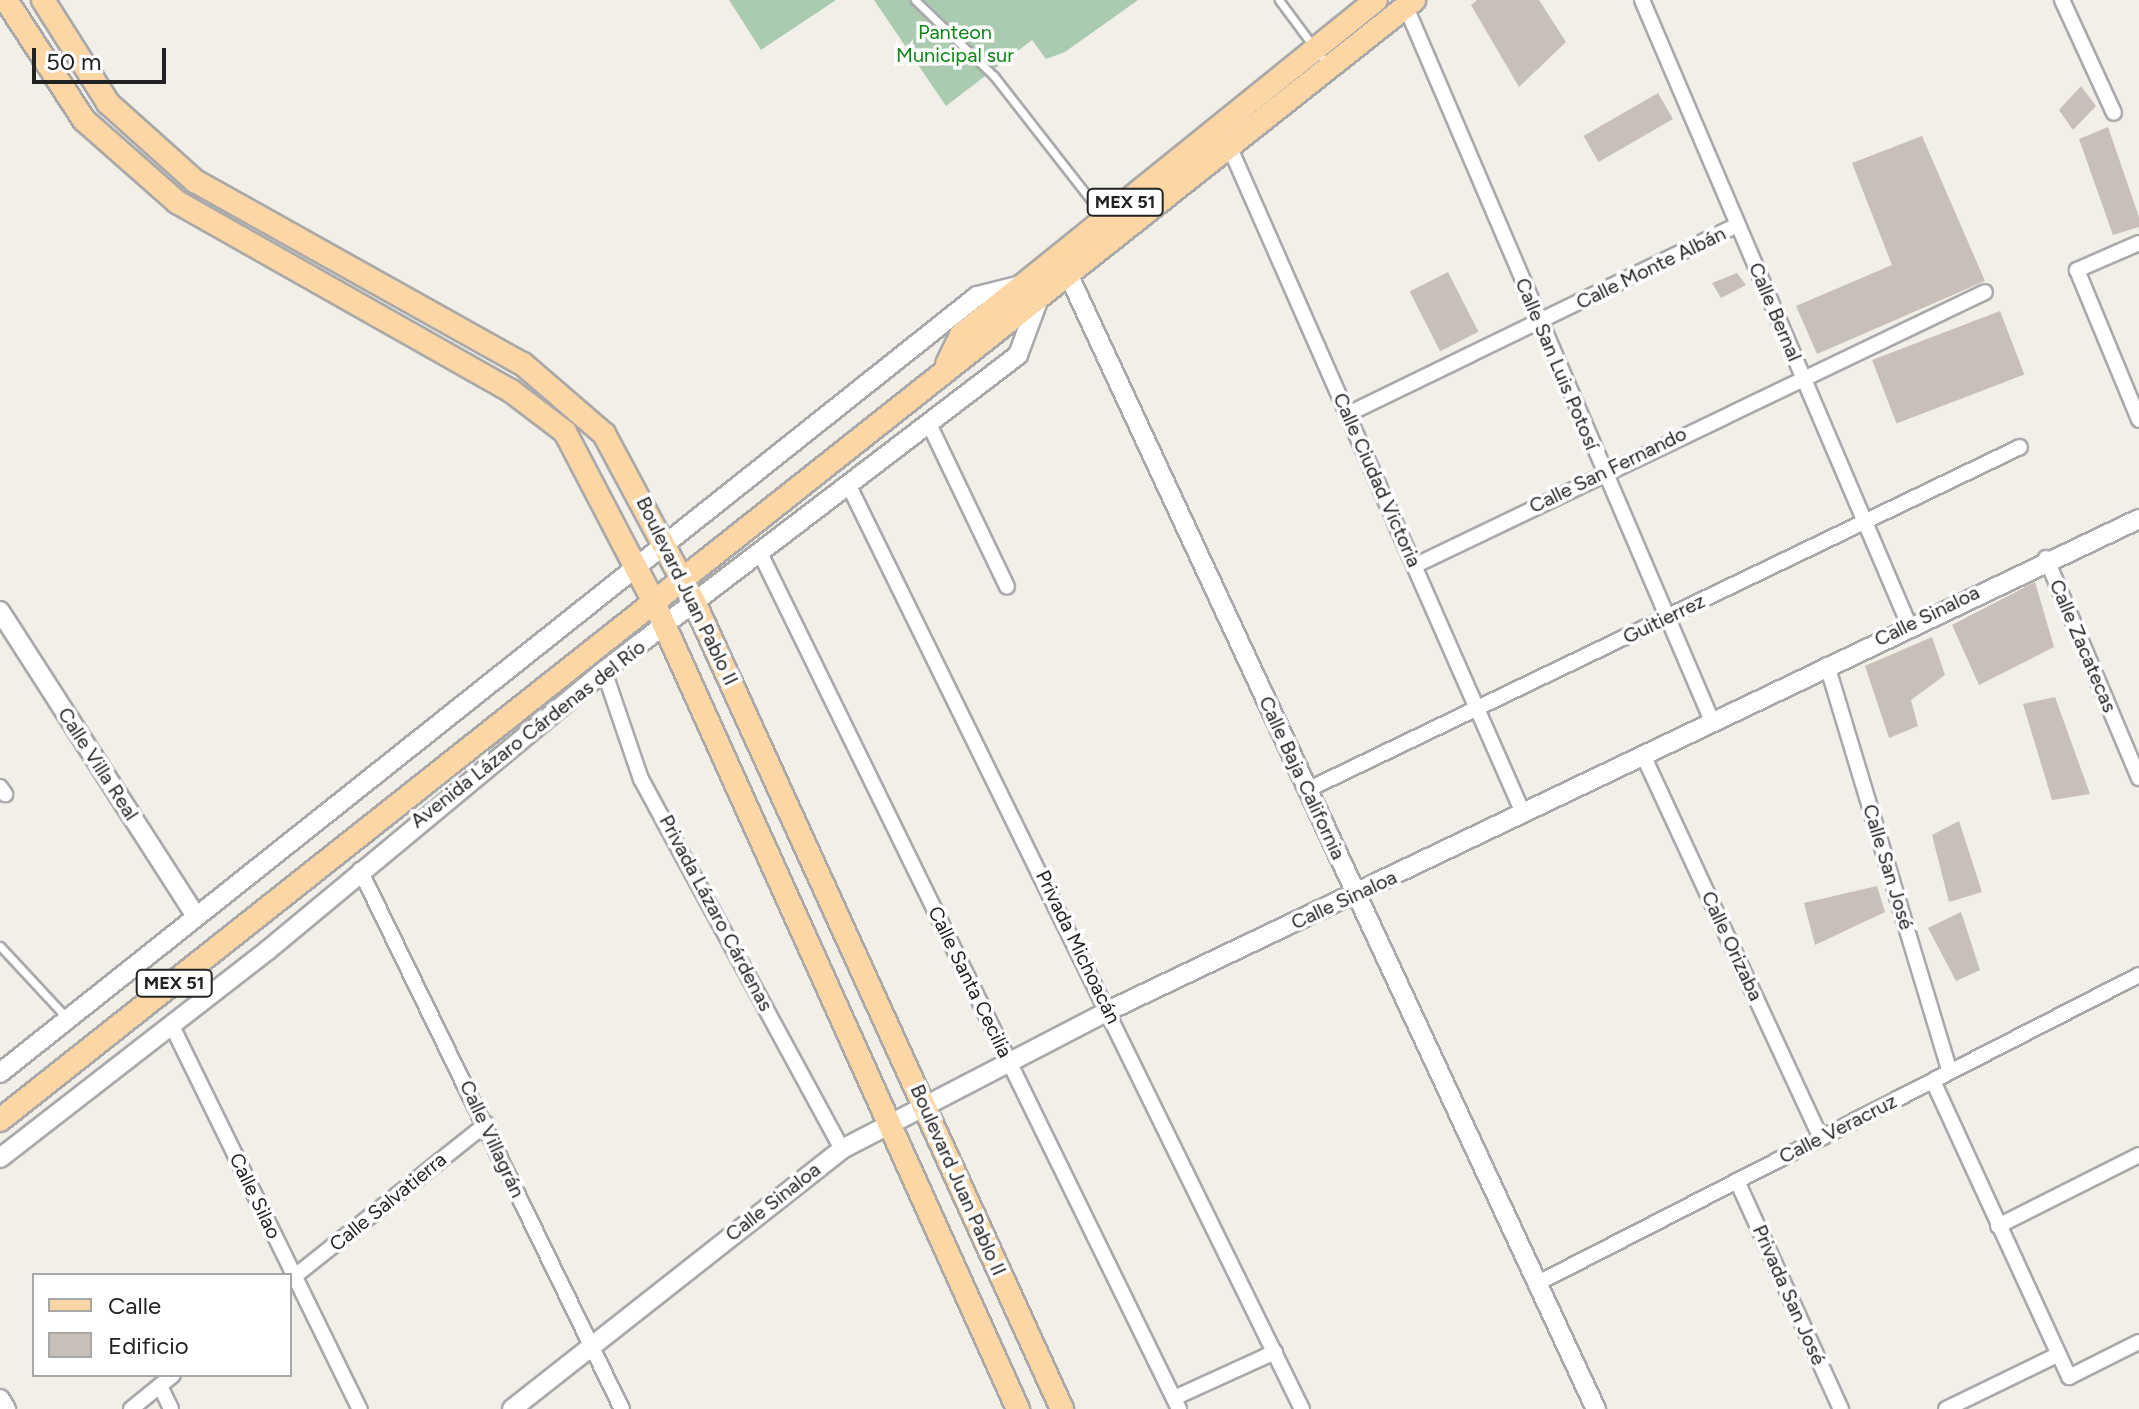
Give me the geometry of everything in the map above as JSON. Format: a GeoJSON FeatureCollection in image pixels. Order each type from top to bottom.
{"type":"FeatureCollection","features":[{"type":"Feature","properties":{"kind":"main road","name":"Boulevard Juan Pablo II"},"geometry":{"type":"LineString","coordinates":[[6,0],[84,120],[177,202],[511,391],[565,432],[653,600],[1018,1409]]}},
{"type":"Feature","properties":{"kind":"main road","name":"Avenida Lázaro Cárdenas del Río"},"geometry":{"type":"LineString","coordinates":[[1031,293],[1105,219],[1376,0]]}},
{"type":"Feature","properties":{"kind":"main road","name":"Boulevard Juan Pablo II"},"geometry":{"type":"LineString","coordinates":[[47,2],[108,103],[195,181],[559,389],[604,434],[683,578],[1062,1409]]}},
{"type":"Feature","properties":{"kind":"main road","name":"Avenida Lázaro Cárdenas del Río"},"geometry":{"type":"LineString","coordinates":[[0,1120],[683,578],[947,364],[961,335],[1031,293],[1069,276],[1410,3]]}},
{"type":"Feature","properties":{"kind":"street","name":"Calle Bernal"},"geometry":{"type":"LineString","coordinates":[[1642,0],[1909,625]]}},
{"type":"Feature","properties":{"kind":"street"},"geometry":{"type":"LineString","coordinates":[[2062,0],[2114,113]]}},
{"type":"Feature","properties":{"kind":"street","name":"Calle San Luis Potosí"},"geometry":{"type":"LineString","coordinates":[[1410,3],[1539,321],[1712,721]]}},
{"type":"Feature","properties":{"kind":"street","name":"Calle Ciudad Victoria"},"geometry":{"type":"LineString","coordinates":[[1230,148],[1523,813]]}},
{"type":"Feature","properties":{"kind":"street","name":"Calle Monte Albán"},"geometry":{"type":"LineString","coordinates":[[1348,414],[1738,225]]}},
{"type":"Feature","properties":{"kind":"street"},"geometry":{"type":"LineString","coordinates":[[2139,243],[2077,270],[2139,420]]}},
{"type":"Feature","properties":{"kind":"street","name":"Calle Baja California"},"geometry":{"type":"LineString","coordinates":[[1069,276],[1596,1409]]}},
{"type":"Feature","properties":{"kind":"street","name":"Calle San Fernando"},"geometry":{"type":"LineString","coordinates":[[1414,566],[1802,375],[1985,292]]}},
{"type":"Feature","properties":{"kind":"street","name":"Avenida Lázaro Cárdenas del Río"},"geometry":{"type":"LineString","coordinates":[[0,1073],[977,296],[1031,293],[1018,355],[850,488],[604,671],[172,1026],[0,1158]]}},
{"type":"Feature","properties":{"kind":"street"},"geometry":{"type":"LineString","coordinates":[[930,426],[1007,587]]}},
{"type":"Feature","properties":{"kind":"street","name":"Guitierrez"},"geometry":{"type":"LineString","coordinates":[[1307,790],[2020,447]]}},
{"type":"Feature","properties":{"kind":"street","name":"Privada Michoacán"},"geometry":{"type":"LineString","coordinates":[[850,488],[1110,1010],[1302,1409]]}},
{"type":"Feature","properties":{"kind":"street","name":"Calle Sinaloa"},"geometry":{"type":"LineString","coordinates":[[512,1409],[589,1345],[842,1149],[926,1111],[1110,1010],[1356,895],[2046,558],[2139,519]]}},
{"type":"Feature","properties":{"kind":"street","name":"Calle Santa Cecilia"},"geometry":{"type":"LineString","coordinates":[[761,555],[1177,1404]]}},
{"type":"Feature","properties":{"kind":"street","name":"Calle Zacatecas"},"geometry":{"type":"LineString","coordinates":[[2046,558],[2139,778]]}},
{"type":"Feature","properties":{"kind":"street","name":"Calle Villa Real"},"geometry":{"type":"LineString","coordinates":[[0,611],[196,916]]}},
{"type":"Feature","properties":{"kind":"street","name":"Calle San José"},"geometry":{"type":"LineString","coordinates":[[1827,665],[1949,1070]]}},
{"type":"Feature","properties":{"kind":"street","name":"Privada Lázaro Cárdenas"},"geometry":{"type":"LineString","coordinates":[[604,671],[641,779],[842,1149]]}},
{"type":"Feature","properties":{"kind":"street","name":"Calle Orizaba"},"geometry":{"type":"LineString","coordinates":[[1643,755],[1821,1138]]}},
{"type":"Feature","properties":{"kind":"street","name":"Calle Villagrán"},"geometry":{"type":"LineString","coordinates":[[360,870],[622,1409]]}},
{"type":"Feature","properties":{"kind":"street","name":"Calle Veracruz"},"geometry":{"type":"LineString","coordinates":[[1538,1283],[2139,975]]}},
{"type":"Feature","properties":{"kind":"street","name":"Calle Silao"},"geometry":{"type":"LineString","coordinates":[[172,1026],[290,1273]]}},
{"type":"Feature","properties":{"kind":"street"},"geometry":{"type":"LineString","coordinates":[[1933,1081],[2069,1377],[2139,1342]]}},
{"type":"Feature","properties":{"kind":"street","name":"Calle Salvatierra"},"geometry":{"type":"LineString","coordinates":[[292,1278],[486,1124]]}},
{"type":"Feature","properties":{"kind":"street"},"geometry":{"type":"LineString","coordinates":[[1998,1226],[2139,1155]]}},
{"type":"Feature","properties":{"kind":"street","name":"Privada San José"},"geometry":{"type":"LineString","coordinates":[[1737,1181],[1841,1409]]}},
{"type":"Feature","properties":{"kind":"street","name":"Calle Silao"},"geometry":{"type":"LineString","coordinates":[[292,1278],[360,1409]]}},
{"type":"Feature","properties":{"kind":"street"},"geometry":{"type":"LineString","coordinates":[[1177,1404],[1275,1352]]}},
{"type":"Feature","properties":{"kind":"street"},"geometry":{"type":"LineString","coordinates":[[1946,1409],[2057,1355]]}},
{"type":"Feature","properties":{"kind":"street"},"geometry":{"type":"LineString","coordinates":[[131,1409],[171,1377]]}},
{"type":"Feature","properties":{"kind":"street"},"geometry":{"type":"LineString","coordinates":[[160,1386],[171,1409]]}},
{"type":"Feature","properties":{"kind":"street"},"geometry":{"type":"LineString","coordinates":[[0,1399],[6,1409]]}},
{"type":"Feature","properties":{"kind":"lane"},"geometry":{"type":"LineString","coordinates":[[915,0],[994,76],[1105,219]]}},
{"type":"Feature","properties":{"kind":"lane"},"geometry":{"type":"LineString","coordinates":[[1279,0],[1329,68]]}},
{"type":"Feature","properties":{"kind":"lane"},"geometry":{"type":"LineString","coordinates":[[0,946],[68,1019]]}},
{"type":"Feature","properties":{"kind":"green space"},"geometry":{"type":"Polygon","coordinates":[[[729,0],[836,0],[761,50],[729,0]]]}},
{"type":"Feature","properties":{"kind":"green space","name":"Panteon Municipal sur"},"geometry":{"type":"Polygon","coordinates":[[[874,0],[1138,0],[1065,52],[1046,59],[1032,40],[946,106],[874,0]]]}},
{"type":"Feature","properties":{"kind":"building"},"geometry":{"type":"Polygon","coordinates":[[[1477,0],[1539,0],[1566,42],[1519,87],[1471,5],[1477,0]]]}},
{"type":"Feature","properties":{"kind":"building"},"geometry":{"type":"Polygon","coordinates":[[[2081,86],[2096,106],[2073,130],[2059,110],[2081,86]]]}},
{"type":"Feature","properties":{"kind":"building"},"geometry":{"type":"Polygon","coordinates":[[[1658,93],[1673,119],[1599,162],[1584,136],[1658,93]]]}},
{"type":"Feature","properties":{"kind":"building"},"geometry":{"type":"Polygon","coordinates":[[[2108,127],[2139,217],[2139,227],[2113,235],[2079,139],[2108,127]]]}},
{"type":"Feature","properties":{"kind":"building"},"geometry":{"type":"Polygon","coordinates":[[[1922,136],[1985,281],[1817,354],[1796,306],[1892,265],[1852,163],[1922,136]]]}},
{"type":"Feature","properties":{"kind":"building"},"geometry":{"type":"Polygon","coordinates":[[[1448,272],[1478,332],[1440,351],[1410,292],[1448,272]]]}},
{"type":"Feature","properties":{"kind":"building"},"geometry":{"type":"Polygon","coordinates":[[[1737,273],[1746,285],[1721,298],[1712,283],[1737,273]]]}},
{"type":"Feature","properties":{"kind":"building"},"geometry":{"type":"Polygon","coordinates":[[[2000,311],[2024,374],[1896,424],[1872,360],[2000,311]]]}},
{"type":"Feature","properties":{"kind":"building"},"geometry":{"type":"Polygon","coordinates":[[[2035,582],[2054,647],[1979,685],[1952,625],[2035,582]]]}},
{"type":"Feature","properties":{"kind":"building"},"geometry":{"type":"Polygon","coordinates":[[[1932,637],[1945,675],[1911,700],[1918,726],[1889,738],[1865,666],[1932,637]]]}},
{"type":"Feature","properties":{"kind":"building"},"geometry":{"type":"Polygon","coordinates":[[[2055,697],[2090,794],[2052,800],[2023,704],[2055,697]]]}},
{"type":"Feature","properties":{"kind":"building"},"geometry":{"type":"Polygon","coordinates":[[[1959,821],[1982,892],[1949,902],[1932,835],[1959,821]]]}},
{"type":"Feature","properties":{"kind":"building"},"geometry":{"type":"Polygon","coordinates":[[[1877,886],[1885,912],[1815,945],[1804,903],[1877,886]]]}},
{"type":"Feature","properties":{"kind":"building"},"geometry":{"type":"Polygon","coordinates":[[[1961,912],[1980,970],[1956,981],[1928,928],[1961,912]]]}}]}
